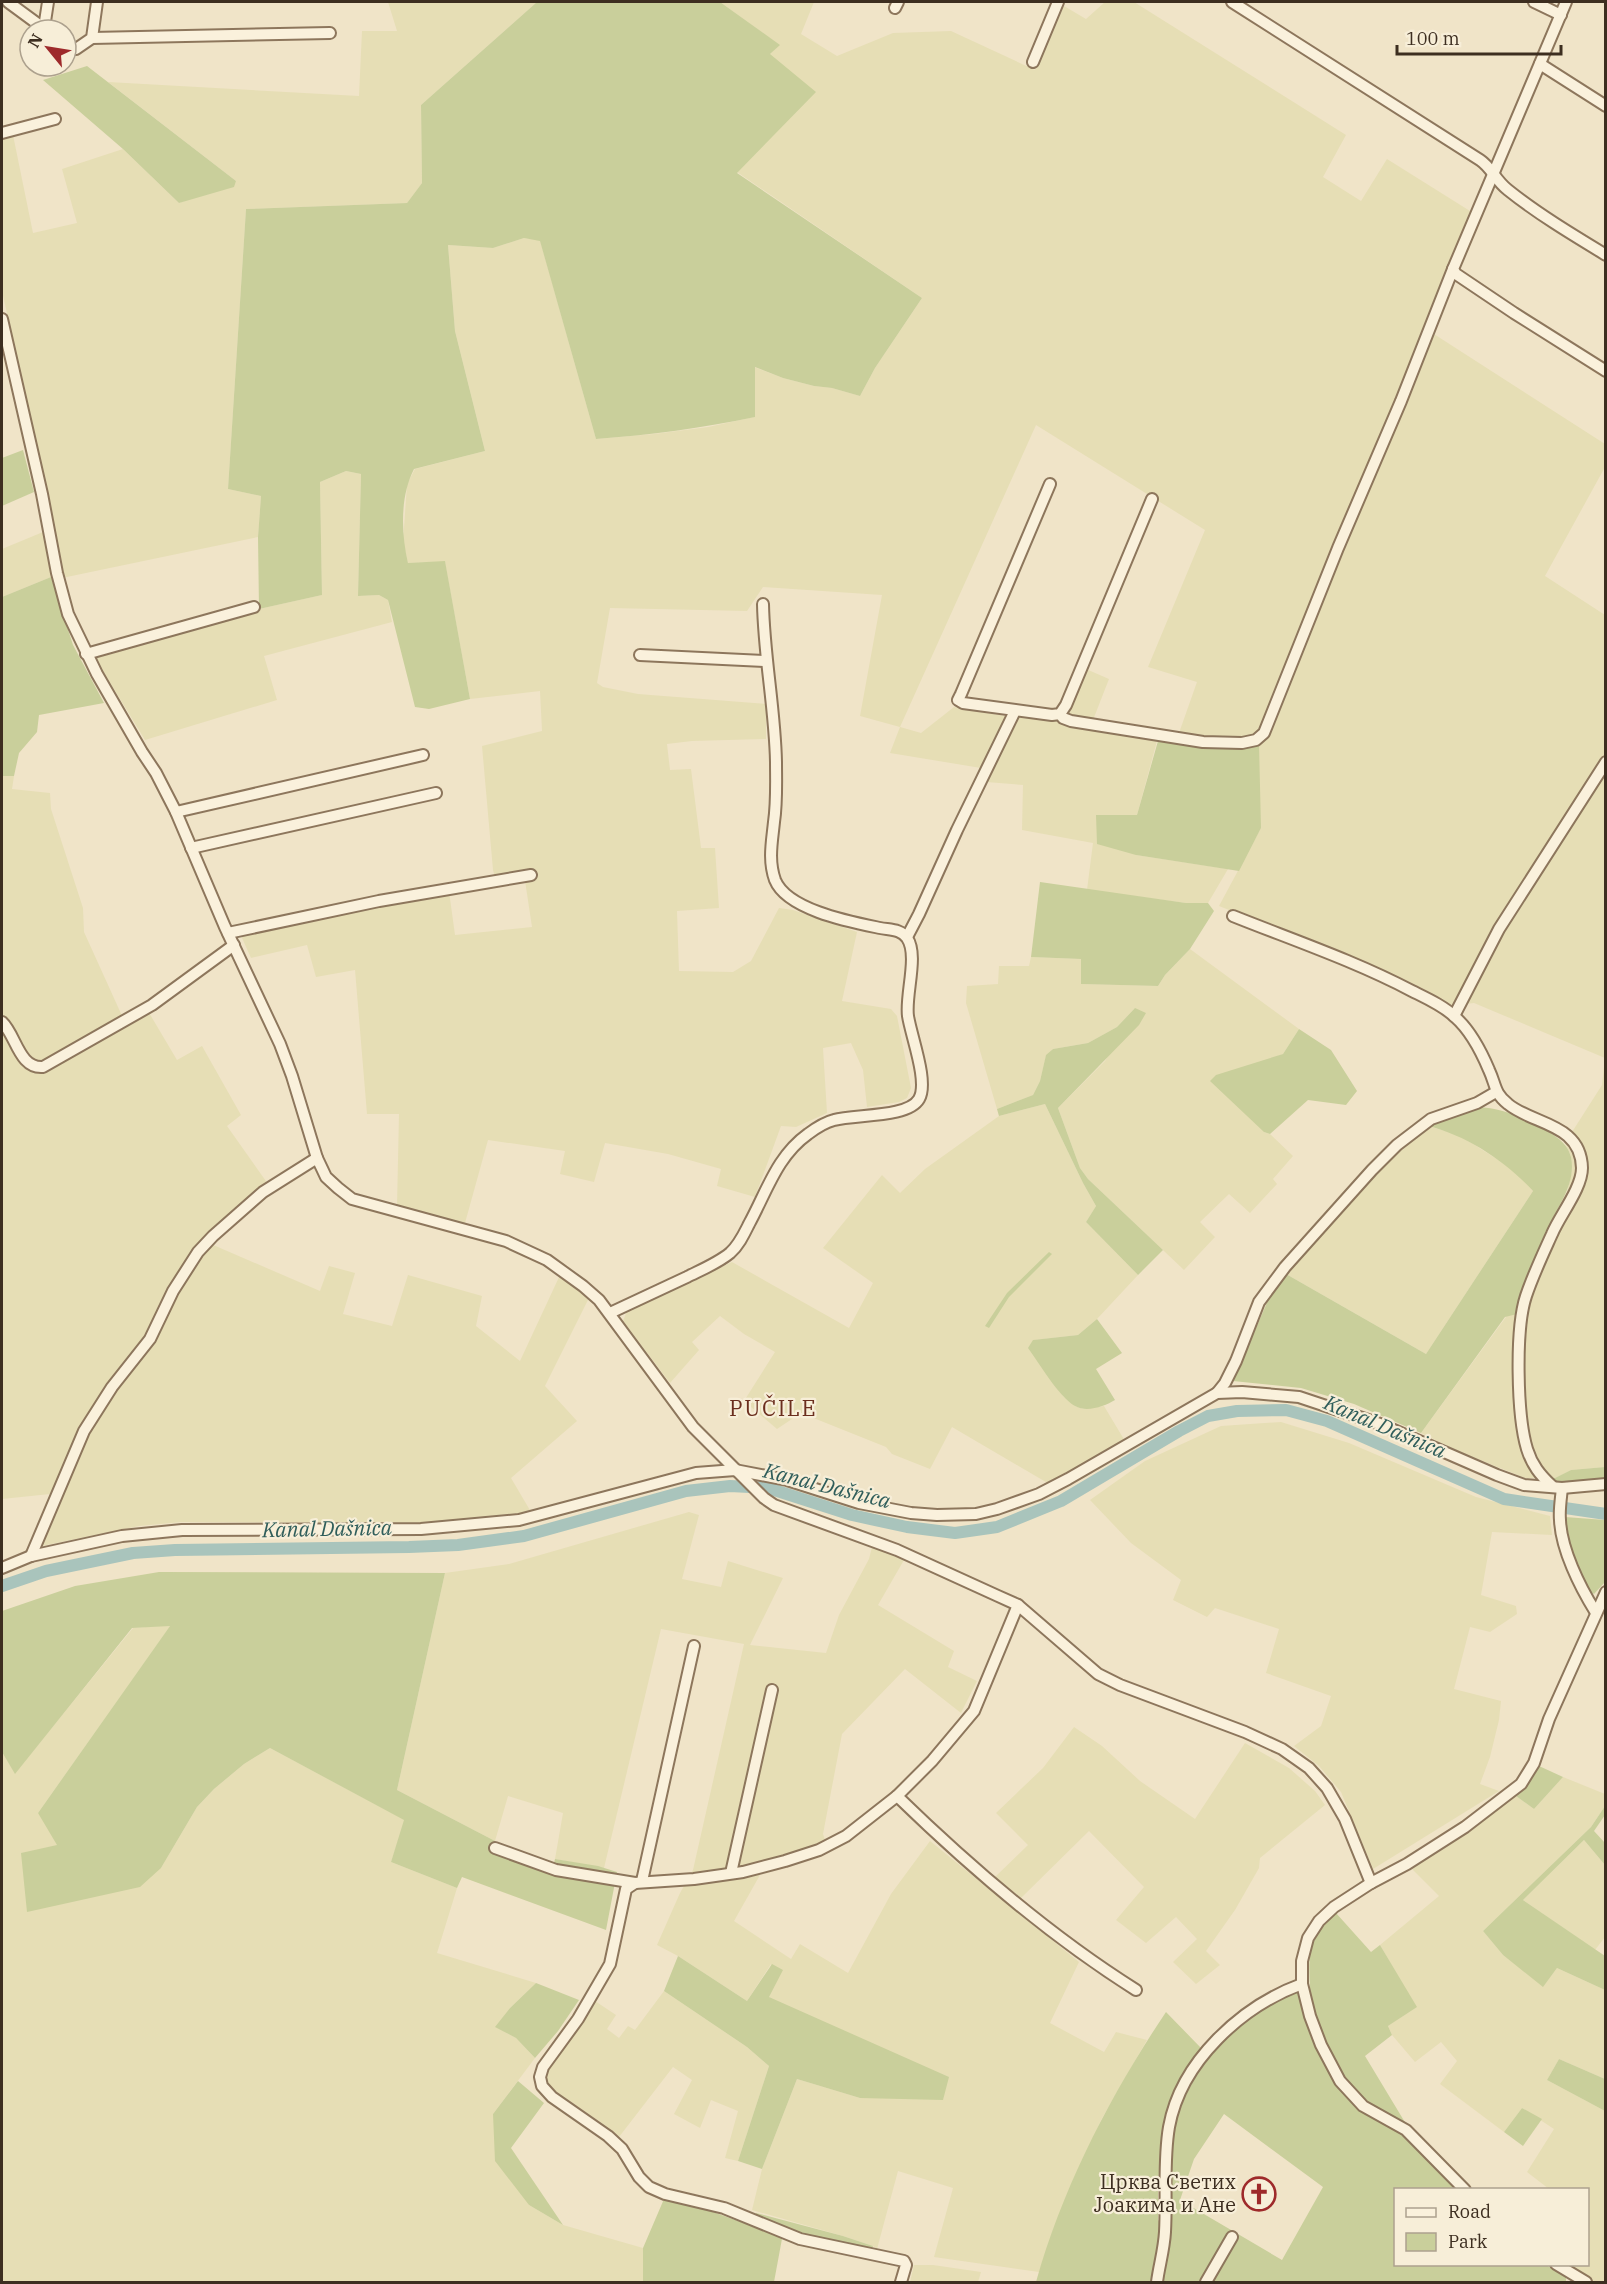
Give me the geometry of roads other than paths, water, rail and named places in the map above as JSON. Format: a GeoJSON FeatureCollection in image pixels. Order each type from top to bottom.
{"type":"FeatureCollection","features":[{"type":"Feature","properties":{"kind":"street"},"geometry":{"type":"LineString","coordinates":[[8,2],[30,18]]}},
{"type":"Feature","properties":{"kind":"street"},"geometry":{"type":"LineString","coordinates":[[46,18],[48,2]]}},
{"type":"Feature","properties":{"kind":"street"},"geometry":{"type":"LineString","coordinates":[[92,38],[97,2]]}},
{"type":"Feature","properties":{"kind":"street"},"geometry":{"type":"LineString","coordinates":[[1033,62],[1058,2]]}},
{"type":"Feature","properties":{"kind":"street"},"geometry":{"type":"LineString","coordinates":[[1232,2],[1489,166],[1493,176],[1508,190],[1605,255]]}},
{"type":"Feature","properties":{"kind":"street"},"geometry":{"type":"LineString","coordinates":[[1534,2],[1561,15]]}},
{"type":"Feature","properties":{"kind":"street"},"geometry":{"type":"LineString","coordinates":[[1060,714],[1071,722],[1203,742],[1242,743],[1256,740],[1264,733],[1453,269],[1566,2]]}},
{"type":"Feature","properties":{"kind":"street"},"geometry":{"type":"LineString","coordinates":[[78,48],[92,38],[330,33]]}},
{"type":"Feature","properties":{"kind":"street"},"geometry":{"type":"LineString","coordinates":[[1540,64],[1605,106]]}},
{"type":"Feature","properties":{"kind":"street"},"geometry":{"type":"LineString","coordinates":[[2,133],[55,119]]}},
{"type":"Feature","properties":{"kind":"street"},"geometry":{"type":"LineString","coordinates":[[1453,269],[1456,274],[1514,313],[1605,371]]}},
{"type":"Feature","properties":{"kind":"street"},"geometry":{"type":"LineString","coordinates":[[2,319],[68,614],[86,654],[156,773],[176,812],[292,1076],[317,1158],[326,1177],[352,1199],[482,1234],[527,1249],[547,1260],[583,1286],[610,1313],[693,1427],[738,1473],[774,1505],[897,1550],[1018,1605],[1098,1674],[1120,1685],[1245,1732],[1282,1749],[1309,1768],[1327,1788],[1345,1819],[1371,1882]]}},
{"type":"Feature","properties":{"kind":"street"},"geometry":{"type":"LineString","coordinates":[[1050,484],[958,700],[963,704],[1052,715],[1060,714],[1066,705],[1152,499]]}},
{"type":"Feature","properties":{"kind":"street"},"geometry":{"type":"LineString","coordinates":[[610,1313],[713,1264],[730,1252],[742,1238],[777,1167],[792,1146],[810,1133],[831,1120],[899,1111],[918,1102],[922,1093],[921,1075],[908,1014],[912,948],[907,937],[897,930],[845,920],[796,903],[784,896],[776,882],[771,865],[770,848],[775,820],[776,762],[773,713],[764,646],[763,604]]}},
{"type":"Feature","properties":{"kind":"street"},"geometry":{"type":"LineString","coordinates":[[86,654],[254,607]]}},
{"type":"Feature","properties":{"kind":"street"},"geometry":{"type":"LineString","coordinates":[[640,655],[766,661]]}},
{"type":"Feature","properties":{"kind":"street"},"geometry":{"type":"LineString","coordinates":[[907,937],[1015,711]]}},
{"type":"Feature","properties":{"kind":"street"},"geometry":{"type":"LineString","coordinates":[[176,812],[423,755]]}},
{"type":"Feature","properties":{"kind":"street"},"geometry":{"type":"LineString","coordinates":[[1454,1016],[1499,929],[1605,762]]}},
{"type":"Feature","properties":{"kind":"street"},"geometry":{"type":"LineString","coordinates":[[190,848],[436,793]]}},
{"type":"Feature","properties":{"kind":"street"},"geometry":{"type":"LineString","coordinates":[[228,933],[379,901],[531,875]]}},
{"type":"Feature","properties":{"kind":"street"},"geometry":{"type":"LineString","coordinates":[[1233,915],[1379,974],[1454,1016],[1477,1046],[1490,1071],[1496,1092],[1509,1106],[1557,1127],[1570,1138],[1579,1153],[1582,1169],[1573,1195],[1553,1231],[1525,1298],[1520,1338],[1519,1400],[1527,1450],[1538,1473],[1558,1489],[1560,1521],[1578,1579],[1595,1611]]}},
{"type":"Feature","properties":{"kind":"street"},"geometry":{"type":"LineString","coordinates":[[2,1022],[27,1063],[34,1068],[43,1067],[152,1005],[234,945]]}},
{"type":"Feature","properties":{"kind":"street"},"geometry":{"type":"LineString","coordinates":[[2,1568],[31,1557],[122,1536],[174,1530],[421,1529],[519,1520],[696,1473],[738,1473],[787,1480],[859,1503],[911,1514],[976,1514],[997,1509],[1039,1494],[1068,1479],[1217,1392],[1226,1383],[1259,1302],[1285,1267],[1372,1170],[1424,1123],[1437,1116],[1477,1104],[1496,1092]]}},
{"type":"Feature","properties":{"kind":"street"},"geometry":{"type":"LineString","coordinates":[[31,1557],[84,1431],[112,1387],[150,1339],[173,1291],[198,1252],[263,1192],[317,1158]]}},
{"type":"Feature","properties":{"kind":"street"},"geometry":{"type":"LineString","coordinates":[[1217,1392],[1299,1397],[1380,1424],[1524,1485],[1558,1489],[1605,1484]]}},
{"type":"Feature","properties":{"kind":"street"},"geometry":{"type":"LineString","coordinates":[[1464,2188],[1406,2130],[1363,2106],[1340,2081],[1321,2045],[1310,2016],[1302,1984],[1302,1961],[1308,1938],[1319,1921],[1334,1907],[1371,1882],[1407,1864],[1465,1827],[1521,1784],[1534,1763],[1549,1719],[1605,1592]]}},
{"type":"Feature","properties":{"kind":"street"},"geometry":{"type":"LineString","coordinates":[[495,1848],[556,1870],[639,1882],[731,1874],[785,1862],[819,1850],[846,1836],[897,1796],[932,1761],[974,1711],[1018,1605]]}},
{"type":"Feature","properties":{"kind":"street"},"geometry":{"type":"LineString","coordinates":[[694,1646],[639,1882],[626,1889],[610,1964],[578,2019],[543,2067],[540,2077],[542,2086],[552,2097],[608,2136],[622,2149],[639,2177],[649,2187],[664,2194],[724,2208],[800,2239],[904,2261],[906,2265],[901,2283]]}},
{"type":"Feature","properties":{"kind":"street"},"geometry":{"type":"LineString","coordinates":[[731,1874],[772,1690]]}},
{"type":"Feature","properties":{"kind":"street"},"geometry":{"type":"LineString","coordinates":[[897,1796],[943,1841],[1046,1926],[1092,1962],[1136,1990]]}},
{"type":"Feature","properties":{"kind":"street"},"geometry":{"type":"LineString","coordinates":[[1157,2283],[1165,2231],[1165,2157],[1170,2124],[1187,2079],[1219,2038],[1244,2016],[1279,1992],[1302,1984]]}},
{"type":"Feature","properties":{"kind":"street"},"geometry":{"type":"LineString","coordinates":[[1206,2283],[1232,2236]]}},
{"type":"Feature","properties":{"kind":"street"},"geometry":{"type":"LineString","coordinates":[[1558,2266],[1586,2283]]}},
{"type":"Feature","properties":{"kind":"waterway","name":"Kanal Dašnica"},"geometry":{"type":"LineString","coordinates":[[2,1586],[46,1571],[133,1553],[175,1550],[458,1545],[524,1536],[686,1491],[730,1486],[768,1488],[852,1515],[907,1527],[955,1533],[997,1527],[1061,1501],[1208,1416],[1237,1411],[1286,1410],[1327,1421],[1504,1499],[1606,1514]]}},
{"type":"Feature","properties":{"kind":"place","name":"Црква Светих Јоакима и Ане"},"geometry":{"type":"Point","coordinates":[1259,2194]}},
{"type":"Feature","properties":{"kind":"district","name":"PUČILE"},"geometry":{"type":"Point","coordinates":[773,1408]}}]}
